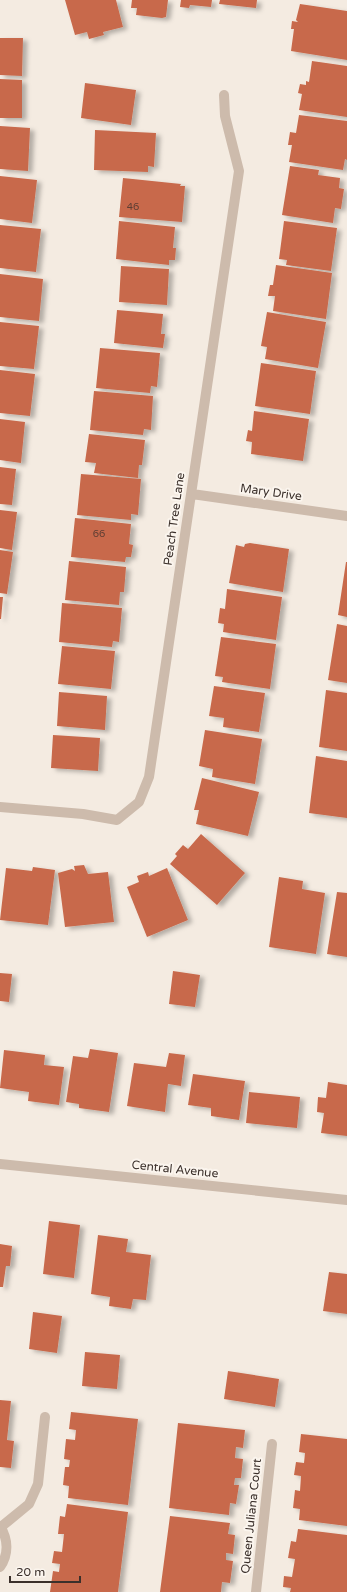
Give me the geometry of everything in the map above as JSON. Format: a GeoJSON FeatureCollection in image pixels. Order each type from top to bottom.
{"type":"FeatureCollection","features":[{"type":"Feature","properties":{"kind":"street","name":"Peach Tree Lane"},"geometry":{"type":"LineString","coordinates":[[0,807],[83,814],[116,820],[139,802],[149,777],[239,171],[225,116],[224,95]]}},
{"type":"Feature","properties":{"kind":"street","name":"Mary Drive"},"geometry":{"type":"LineString","coordinates":[[192,494],[347,516]]}},
{"type":"Feature","properties":{"kind":"street","name":"Central Avenue"},"geometry":{"type":"LineString","coordinates":[[0,1164],[347,1200]]}},
{"type":"Feature","properties":{"kind":"street"},"geometry":{"type":"LineString","coordinates":[[0,1567],[6,1551],[6,1539],[0,1527],[28,1504],[38,1484],[45,1417]]}},
{"type":"Feature","properties":{"kind":"street","name":"Queen Juliana Court"},"geometry":{"type":"LineString","coordinates":[[256,1592],[272,1444]]}},
{"type":"Feature","properties":{"kind":"building"},"geometry":{"type":"Polygon","coordinates":[[[65,0],[116,0],[123,27],[103,32],[104,35],[89,39],[87,32],[75,35],[65,0]]]}},
{"type":"Feature","properties":{"kind":"building"},"geometry":{"type":"Polygon","coordinates":[[[132,0],[168,0],[166,17],[162,18],[136,15],[137,8],[131,8],[132,0]]]}},
{"type":"Feature","properties":{"kind":"building"},"geometry":{"type":"Polygon","coordinates":[[[181,0],[212,0],[211,7],[190,5],[189,8],[180,7],[181,0]]]}},
{"type":"Feature","properties":{"kind":"building"},"geometry":{"type":"Polygon","coordinates":[[[220,0],[257,0],[256,8],[219,4],[220,0]]]}},
{"type":"Feature","properties":{"kind":"building"},"geometry":{"type":"Polygon","coordinates":[[[300,4],[347,11],[347,60],[291,51],[294,29],[291,29],[292,21],[298,22],[296,20],[300,4]]]}},
{"type":"Feature","properties":{"kind":"building"},"geometry":{"type":"Polygon","coordinates":[[[0,38],[23,38],[22,76],[0,75],[0,38]]]}},
{"type":"Feature","properties":{"kind":"building"},"geometry":{"type":"Polygon","coordinates":[[[312,61],[347,66],[347,117],[299,110],[302,94],[298,93],[300,84],[306,85],[306,81],[309,82],[312,61]]]}},
{"type":"Feature","properties":{"kind":"building"},"geometry":{"type":"Polygon","coordinates":[[[0,79],[22,80],[22,118],[0,118],[0,79]]]}},
{"type":"Feature","properties":{"kind":"building"},"geometry":{"type":"Polygon","coordinates":[[[85,83],[136,90],[131,125],[81,118],[85,83]]]}},
{"type":"Feature","properties":{"kind":"building"},"geometry":{"type":"Polygon","coordinates":[[[299,115],[347,121],[347,160],[345,159],[343,170],[289,162],[292,145],[288,145],[290,132],[296,133],[299,115]]]}},
{"type":"Feature","properties":{"kind":"building"},"geometry":{"type":"Polygon","coordinates":[[[0,126],[30,128],[28,171],[0,169],[0,126]]]}},
{"type":"Feature","properties":{"kind":"building"},"geometry":{"type":"Polygon","coordinates":[[[95,130],[156,133],[154,167],[148,166],[148,172],[94,170],[95,130]]]}},
{"type":"Feature","properties":{"kind":"building"},"geometry":{"type":"Polygon","coordinates":[[[290,166],[319,170],[318,175],[340,178],[339,188],[344,189],[341,209],[335,208],[333,223],[282,215],[290,166]]]}},
{"type":"Feature","properties":{"kind":"building"},"geometry":{"type":"Polygon","coordinates":[[[0,176],[37,180],[32,223],[0,219],[0,176]]]}},
{"type":"Feature","properties":{"kind":"building"},"geometry":{"type":"Polygon","coordinates":[[[123,178],[181,184],[180,186],[185,186],[182,222],[119,217],[123,178]]]}},
{"type":"Feature","properties":{"kind":"building"},"geometry":{"type":"Polygon","coordinates":[[[119,221],[175,227],[173,248],[176,248],[175,260],[169,260],[169,265],[116,259],[119,221]]]}},
{"type":"Feature","properties":{"kind":"building"},"geometry":{"type":"Polygon","coordinates":[[[284,221],[337,228],[331,271],[286,265],[287,260],[279,259],[284,221]]]}},
{"type":"Feature","properties":{"kind":"building"},"geometry":{"type":"Polygon","coordinates":[[[0,225],[41,229],[36,272],[0,268],[0,225]]]}},
{"type":"Feature","properties":{"kind":"building"},"geometry":{"type":"Polygon","coordinates":[[[276,265],[332,273],[326,319],[273,311],[275,296],[268,296],[270,285],[273,285],[276,265]]]}},
{"type":"Feature","properties":{"kind":"building"},"geometry":{"type":"Polygon","coordinates":[[[121,266],[169,269],[167,305],[119,302],[121,266]]]}},
{"type":"Feature","properties":{"kind":"building"},"geometry":{"type":"Polygon","coordinates":[[[0,274],[43,279],[39,321],[0,317],[0,274]]]}},
{"type":"Feature","properties":{"kind":"building"},"geometry":{"type":"Polygon","coordinates":[[[117,310],[163,314],[161,334],[165,334],[163,348],[114,343],[117,310]]]}},
{"type":"Feature","properties":{"kind":"building"},"geometry":{"type":"Polygon","coordinates":[[[267,312],[326,322],[318,368],[265,359],[267,347],[261,346],[267,312]]]}},
{"type":"Feature","properties":{"kind":"building"},"geometry":{"type":"Polygon","coordinates":[[[0,322],[39,326],[34,369],[0,366],[0,322]]]}},
{"type":"Feature","properties":{"kind":"building"},"geometry":{"type":"Polygon","coordinates":[[[100,348],[160,353],[157,387],[151,386],[150,393],[96,388],[100,348]]]}},
{"type":"Feature","properties":{"kind":"building"},"geometry":{"type":"Polygon","coordinates":[[[261,363],[316,371],[310,414],[255,406],[261,363]]]}},
{"type":"Feature","properties":{"kind":"building"},"geometry":{"type":"Polygon","coordinates":[[[0,370],[35,374],[30,416],[0,413],[0,370]]]}},
{"type":"Feature","properties":{"kind":"building"},"geometry":{"type":"Polygon","coordinates":[[[94,391],[153,396],[151,430],[144,429],[143,435],[90,430],[94,391]]]}},
{"type":"Feature","properties":{"kind":"building"},"geometry":{"type":"Polygon","coordinates":[[[254,411],[309,419],[303,461],[251,454],[252,442],[246,441],[248,430],[252,431],[254,411]]]}},
{"type":"Feature","properties":{"kind":"building"},"geometry":{"type":"Polygon","coordinates":[[[0,419],[25,422],[21,463],[0,460],[0,419]]]}},
{"type":"Feature","properties":{"kind":"building"},"geometry":{"type":"Polygon","coordinates":[[[89,434],[145,440],[142,465],[139,465],[138,478],[94,473],[96,463],[85,462],[89,434]]]}},
{"type":"Feature","properties":{"kind":"building"},"geometry":{"type":"Polygon","coordinates":[[[0,467],[16,469],[12,505],[0,504],[0,467]]]}},
{"type":"Feature","properties":{"kind":"building"},"geometry":{"type":"Polygon","coordinates":[[[81,474],[141,479],[138,515],[131,514],[131,520],[77,515],[81,474]]]}},
{"type":"Feature","properties":{"kind":"building"},"geometry":{"type":"Polygon","coordinates":[[[0,510],[17,512],[12,550],[0,548],[0,510]]]}},
{"type":"Feature","properties":{"kind":"building"},"geometry":{"type":"Polygon","coordinates":[[[75,518],[131,524],[129,544],[133,545],[131,557],[126,557],[125,562],[71,557],[75,518]]]}},
{"type":"Feature","properties":{"kind":"building"},"geometry":{"type":"Polygon","coordinates":[[[250,543],[289,549],[283,592],[229,583],[236,545],[244,547],[245,544],[250,543]]]}},
{"type":"Feature","properties":{"kind":"building"},"geometry":{"type":"Polygon","coordinates":[[[0,550],[13,552],[7,594],[0,593],[0,550]]]}},
{"type":"Feature","properties":{"kind":"building"},"geometry":{"type":"Polygon","coordinates":[[[69,561],[126,567],[124,592],[120,592],[119,605],[65,600],[69,561]]]}},
{"type":"Feature","properties":{"kind":"building"},"geometry":{"type":"Polygon","coordinates":[[[347,562],[347,617],[338,615],[347,562]]]}},
{"type":"Feature","properties":{"kind":"building"},"geometry":{"type":"Polygon","coordinates":[[[227,589],[282,597],[276,640],[223,632],[224,624],[218,623],[220,608],[225,609],[227,589]]]}},
{"type":"Feature","properties":{"kind":"building"},"geometry":{"type":"Polygon","coordinates":[[[0,597],[3,597],[1,619],[0,619],[0,597]]]}},
{"type":"Feature","properties":{"kind":"building"},"geometry":{"type":"Polygon","coordinates":[[[62,603],[122,608],[119,642],[113,641],[112,647],[59,642],[62,603]]]}},
{"type":"Feature","properties":{"kind":"building"},"geometry":{"type":"Polygon","coordinates":[[[337,624],[347,626],[347,683],[328,680],[337,624]]]}},
{"type":"Feature","properties":{"kind":"building"},"geometry":{"type":"Polygon","coordinates":[[[221,637],[276,644],[270,689],[222,682],[223,677],[215,676],[221,637]]]}},
{"type":"Feature","properties":{"kind":"building"},"geometry":{"type":"Polygon","coordinates":[[[62,646],[115,651],[111,689],[58,684],[62,646]]]}},
{"type":"Feature","properties":{"kind":"building"},"geometry":{"type":"Polygon","coordinates":[[[214,686],[265,693],[259,732],[223,727],[224,718],[209,716],[214,686]]]}},
{"type":"Feature","properties":{"kind":"building"},"geometry":{"type":"Polygon","coordinates":[[[326,690],[347,693],[347,751],[319,747],[326,690]]]}},
{"type":"Feature","properties":{"kind":"building"},"geometry":{"type":"Polygon","coordinates":[[[59,692],[107,696],[105,730],[57,726],[59,692]]]}},
{"type":"Feature","properties":{"kind":"building"},"geometry":{"type":"Polygon","coordinates":[[[205,730],[262,739],[255,784],[212,777],[213,769],[199,766],[205,730]]]}},
{"type":"Feature","properties":{"kind":"building"},"geometry":{"type":"Polygon","coordinates":[[[53,735],[100,738],[98,771],[51,768],[53,735]]]}},
{"type":"Feature","properties":{"kind":"building"},"geometry":{"type":"Polygon","coordinates":[[[316,756],[347,761],[347,818],[309,813],[316,756]]]}},
{"type":"Feature","properties":{"kind":"building"},"geometry":{"type":"Polygon","coordinates":[[[202,778],[259,792],[248,836],[196,824],[199,810],[194,810],[202,778]]]}},
{"type":"Feature","properties":{"kind":"building"},"geometry":{"type":"Polygon","coordinates":[[[201,834],[245,873],[217,905],[170,864],[177,856],[175,854],[183,845],[188,849],[201,834]]]}},
{"type":"Feature","properties":{"kind":"building"},"geometry":{"type":"Polygon","coordinates":[[[84,865],[88,874],[108,872],[114,922],[65,927],[58,873],[72,869],[75,871],[74,866],[84,865]]]}},
{"type":"Feature","properties":{"kind":"building"},"geometry":{"type":"Polygon","coordinates":[[[33,867],[55,870],[48,925],[0,920],[6,868],[32,871],[33,867]]]}},
{"type":"Feature","properties":{"kind":"building"},"geometry":{"type":"Polygon","coordinates":[[[167,868],[188,920],[147,937],[127,887],[139,882],[137,876],[148,872],[149,876],[167,868]]]}},
{"type":"Feature","properties":{"kind":"building"},"geometry":{"type":"Polygon","coordinates":[[[279,877],[303,881],[302,889],[325,893],[316,954],[269,947],[279,877]]]}},
{"type":"Feature","properties":{"kind":"building"},"geometry":{"type":"Polygon","coordinates":[[[337,892],[347,893],[347,957],[327,954],[337,892]]]}},
{"type":"Feature","properties":{"kind":"building"},"geometry":{"type":"Polygon","coordinates":[[[173,971],[200,975],[195,1007],[169,1004],[173,971]]]}},
{"type":"Feature","properties":{"kind":"building"},"geometry":{"type":"Polygon","coordinates":[[[0,973],[12,974],[9,1002],[0,1001],[0,973]]]}},
{"type":"Feature","properties":{"kind":"building"},"geometry":{"type":"Polygon","coordinates":[[[90,1049],[118,1053],[109,1112],[79,1108],[79,1104],[66,1102],[73,1056],[88,1058],[90,1049]]]}},
{"type":"Feature","properties":{"kind":"building"},"geometry":{"type":"Polygon","coordinates":[[[4,1050],[45,1055],[44,1065],[64,1067],[59,1105],[28,1101],[29,1092],[0,1088],[4,1050]]]}},
{"type":"Feature","properties":{"kind":"building"},"geometry":{"type":"Polygon","coordinates":[[[169,1053],[185,1055],[181,1086],[168,1084],[165,1112],[127,1106],[134,1063],[166,1067],[169,1053]]]}},
{"type":"Feature","properties":{"kind":"building"},"geometry":{"type":"Polygon","coordinates":[[[193,1074],[245,1081],[239,1120],[211,1116],[211,1108],[188,1105],[193,1074]]]}},
{"type":"Feature","properties":{"kind":"building"},"geometry":{"type":"Polygon","coordinates":[[[328,1082],[347,1085],[347,1136],[321,1133],[324,1113],[317,1112],[318,1097],[326,1098],[328,1082]]]}},
{"type":"Feature","properties":{"kind":"building"},"geometry":{"type":"Polygon","coordinates":[[[249,1092],[300,1097],[297,1128],[246,1123],[249,1092]]]}},
{"type":"Feature","properties":{"kind":"building"},"geometry":{"type":"Polygon","coordinates":[[[49,1221],[80,1225],[74,1278],[43,1274],[49,1221]]]}},
{"type":"Feature","properties":{"kind":"building"},"geometry":{"type":"Polygon","coordinates":[[[98,1235],[128,1239],[126,1252],[151,1255],[146,1300],[133,1299],[131,1309],[109,1306],[110,1297],[91,1294],[98,1235]]]}},
{"type":"Feature","properties":{"kind":"building"},"geometry":{"type":"Polygon","coordinates":[[[0,1244],[12,1246],[10,1266],[6,1266],[3,1287],[0,1287],[0,1244]]]}},
{"type":"Feature","properties":{"kind":"building"},"geometry":{"type":"Polygon","coordinates":[[[329,1272],[347,1274],[347,1314],[323,1311],[329,1272]]]}},
{"type":"Feature","properties":{"kind":"building"},"geometry":{"type":"Polygon","coordinates":[[[33,1312],[62,1316],[57,1353],[29,1349],[33,1312]]]}},
{"type":"Feature","properties":{"kind":"building"},"geometry":{"type":"Polygon","coordinates":[[[85,1352],[120,1355],[117,1389],[82,1386],[85,1352]]]}},
{"type":"Feature","properties":{"kind":"building"},"geometry":{"type":"Polygon","coordinates":[[[228,1371],[279,1379],[275,1407],[224,1399],[228,1371]]]}},
{"type":"Feature","properties":{"kind":"building"},"geometry":{"type":"Polygon","coordinates":[[[0,1400],[11,1401],[7,1440],[14,1441],[11,1468],[0,1467],[0,1400]]]}},
{"type":"Feature","properties":{"kind":"building"},"geometry":{"type":"Polygon","coordinates":[[[71,1412],[138,1419],[128,1505],[68,1498],[69,1486],[63,1485],[65,1467],[69,1467],[70,1460],[64,1459],[66,1439],[75,1440],[76,1430],[69,1429],[71,1412]]]}},
{"type":"Feature","properties":{"kind":"building"},"geometry":{"type":"Polygon","coordinates":[[[178,1423],[245,1430],[243,1448],[236,1447],[235,1458],[243,1459],[241,1478],[235,1478],[234,1485],[239,1485],[236,1504],[230,1503],[229,1515],[169,1508],[178,1423]]]}},
{"type":"Feature","properties":{"kind":"building"},"geometry":{"type":"Polygon","coordinates":[[[301,1434],[347,1439],[347,1526],[299,1520],[300,1509],[293,1508],[295,1490],[300,1491],[301,1476],[294,1475],[296,1462],[304,1463],[305,1453],[299,1452],[301,1434]]]}},
{"type":"Feature","properties":{"kind":"building"},"geometry":{"type":"Polygon","coordinates":[[[67,1504],[128,1512],[118,1592],[50,1592],[53,1571],[59,1572],[60,1564],[52,1563],[54,1551],[62,1552],[64,1534],[58,1534],[60,1516],[65,1517],[67,1504]]]}},
{"type":"Feature","properties":{"kind":"building"},"geometry":{"type":"Polygon","coordinates":[[[170,1516],[230,1523],[228,1534],[235,1535],[233,1554],[226,1553],[226,1560],[233,1561],[230,1583],[222,1582],[221,1592],[160,1592],[170,1516]]]}},
{"type":"Feature","properties":{"kind":"building"},"geometry":{"type":"Polygon","coordinates":[[[298,1529],[347,1535],[347,1592],[290,1592],[291,1588],[283,1587],[284,1576],[292,1577],[295,1559],[288,1558],[291,1541],[296,1542],[298,1529]]]}}]}
